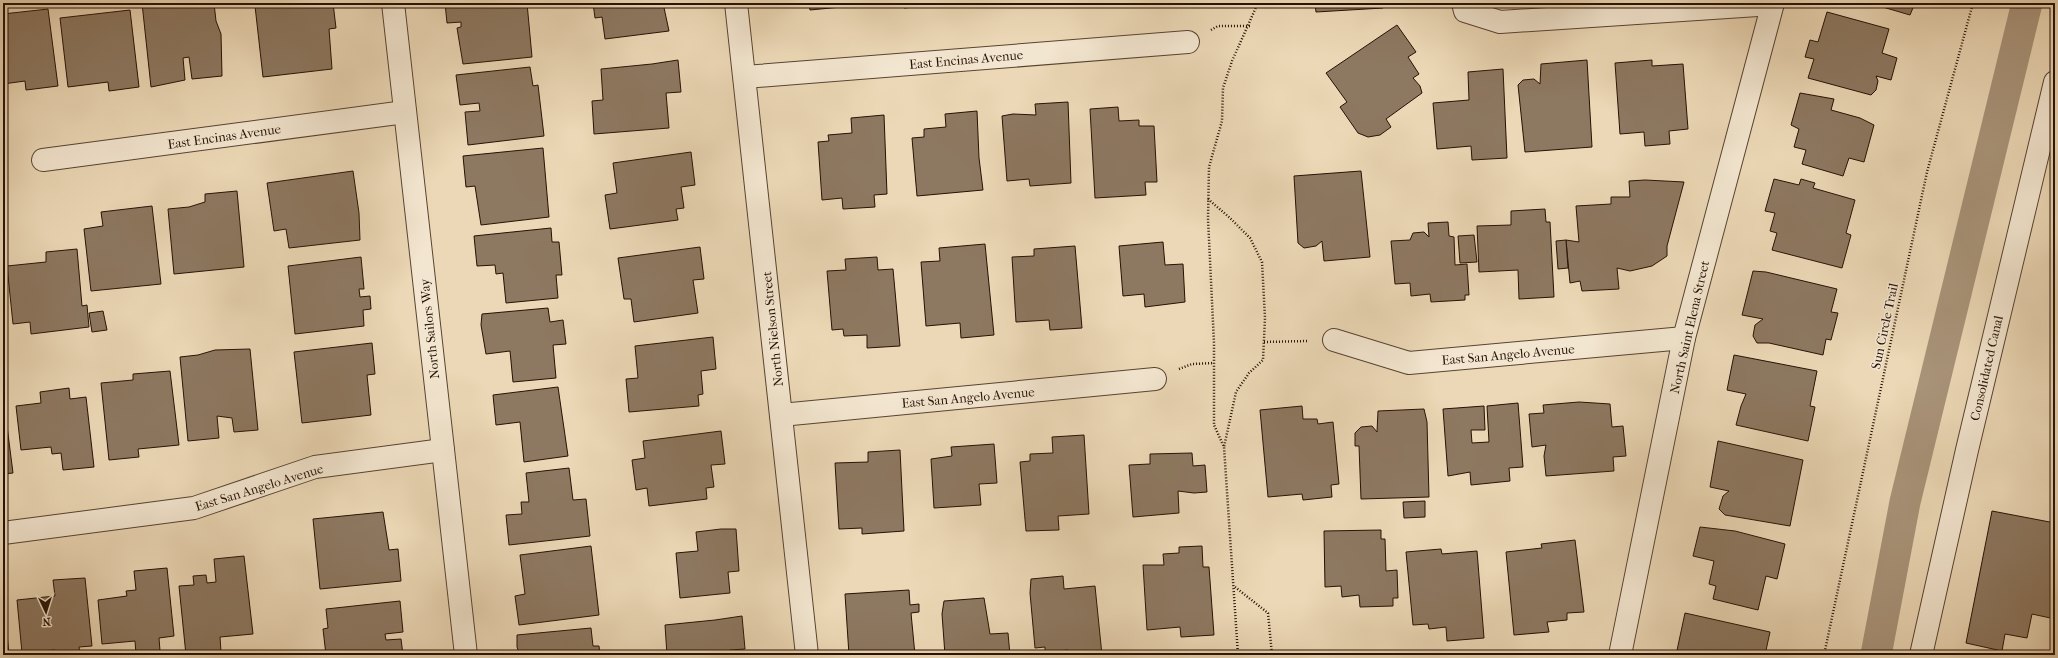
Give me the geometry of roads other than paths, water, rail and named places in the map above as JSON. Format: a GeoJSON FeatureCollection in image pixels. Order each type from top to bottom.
{"type":"FeatureCollection","features":[{"type":"Feature","properties":{"kind":"street","name":"North Sailors Way"},"geometry":{"type":"LineString","coordinates":[[392,3],[466,655]]}},
{"type":"Feature","properties":{"kind":"street","name":"North Nielson Street"},"geometry":{"type":"LineString","coordinates":[[736,3],[807,655]]}},
{"type":"Feature","properties":{"kind":"street"},"geometry":{"type":"LineString","coordinates":[[1463,3],[1465,11],[1500,22],[1773,3]]}},
{"type":"Feature","properties":{"kind":"street","name":"North Saint Elena Street"},"geometry":{"type":"LineString","coordinates":[[1620,655],[1684,338],[1773,3]]}},
{"type":"Feature","properties":{"kind":"street","name":"East Encinas Avenue"},"geometry":{"type":"LineString","coordinates":[[745,77],[1188,42]]}},
{"type":"Feature","properties":{"kind":"street","name":"Consolidated Canal"},"geometry":{"type":"LineString","coordinates":[[1921,655],[1967,450],[2055,82]]}},
{"type":"Feature","properties":{"kind":"street","name":"East Encinas Avenue"},"geometry":{"type":"LineString","coordinates":[[43,160],[405,112]]}},
{"type":"Feature","properties":{"kind":"street","name":"East San Angelo Avenue"},"geometry":{"type":"LineString","coordinates":[[1334,340],[1409,363],[1684,338]]}},
{"type":"Feature","properties":{"kind":"street","name":"East San Angelo Avenue"},"geometry":{"type":"LineString","coordinates":[[782,415],[1155,379]]}},
{"type":"Feature","properties":{"kind":"street","name":"East San Angelo Avenue"},"geometry":{"type":"LineString","coordinates":[[3,533],[194,508],[315,468],[443,450]]}},
{"type":"Feature","properties":{"kind":"waterway"},"geometry":{"type":"LineString","coordinates":[[1876,655],[1905,502],[2027,3]]}}]}
